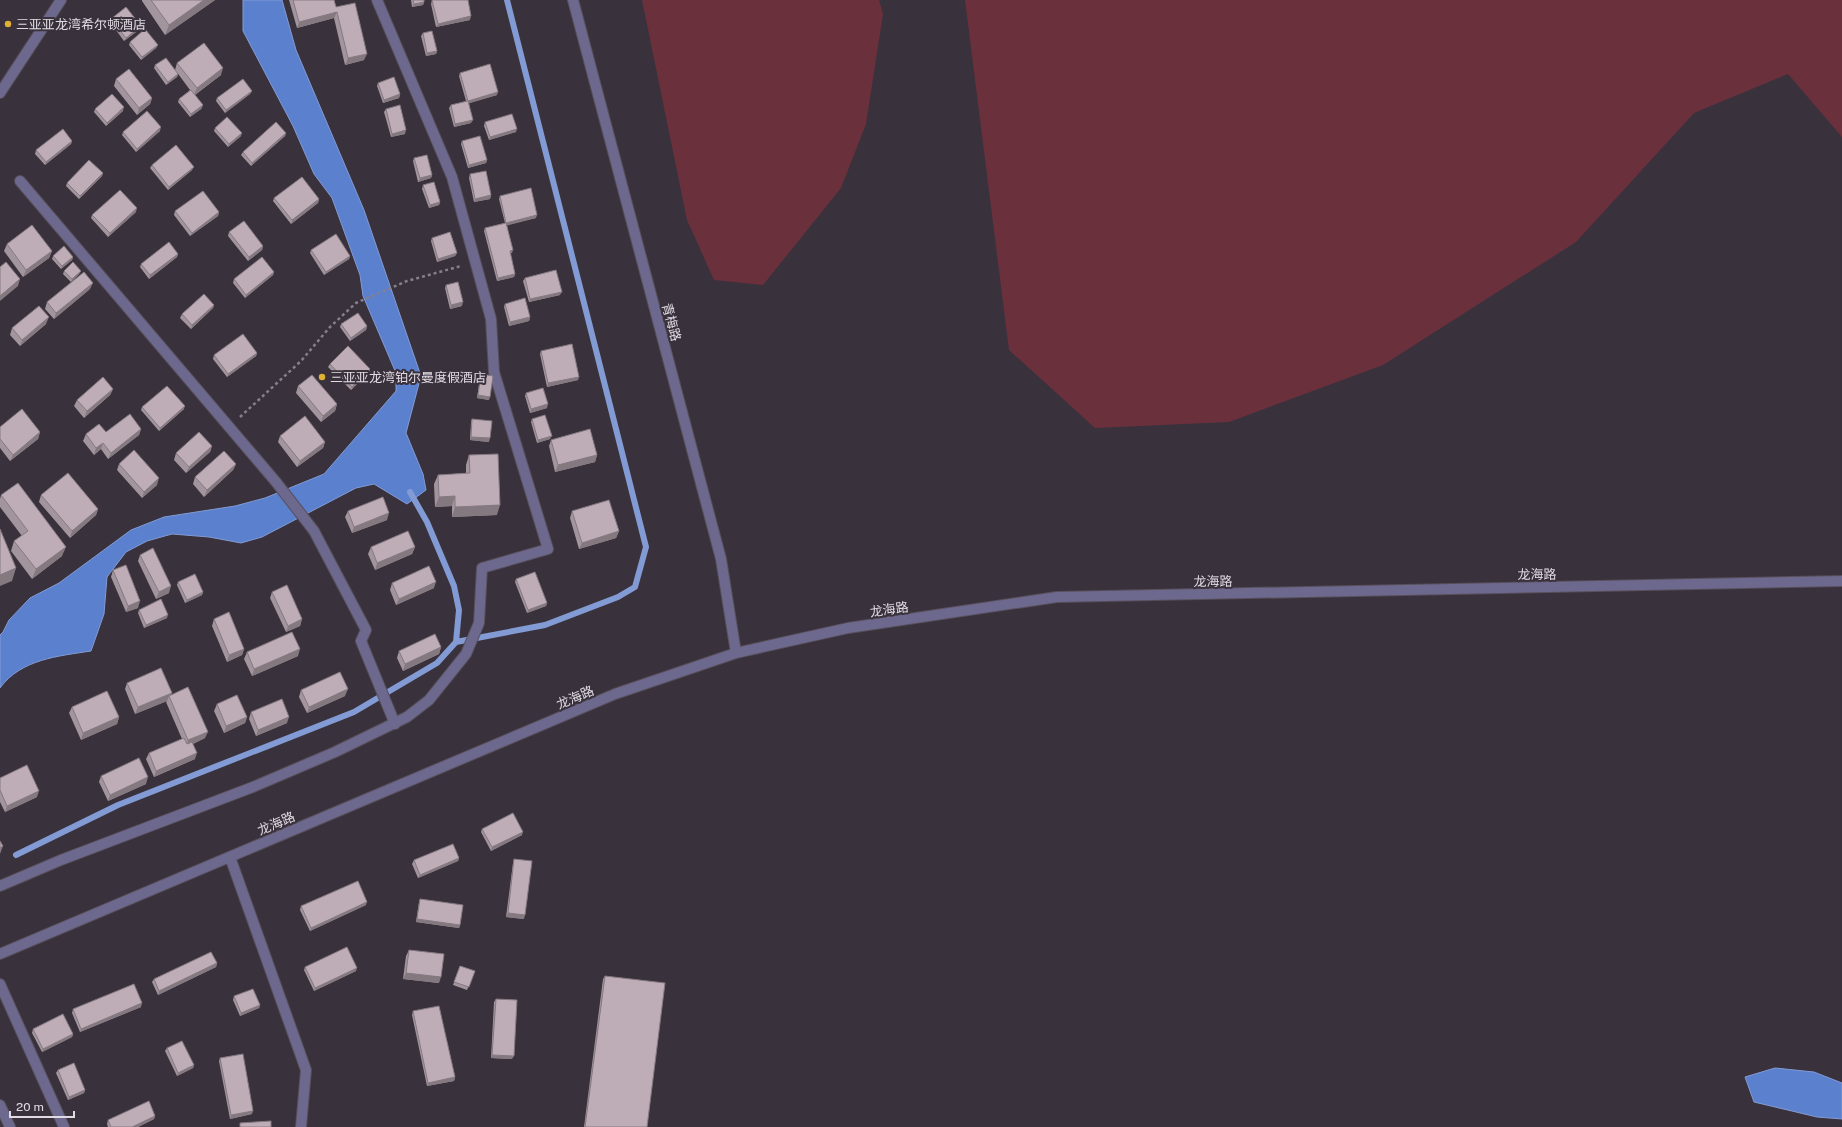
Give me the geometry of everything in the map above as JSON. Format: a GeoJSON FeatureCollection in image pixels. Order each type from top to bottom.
{"type":"FeatureCollection","features":[{"type":"Feature","properties":{"kind":"street"},"geometry":{"type":"LineString","coordinates":[[0,92],[61,0]]}},
{"type":"Feature","properties":{"kind":"street"},"geometry":{"type":"LineString","coordinates":[[0,886],[61,860],[253,787],[335,752],[407,717],[429,700],[466,654],[479,623],[482,568],[548,549],[494,372],[491,319],[452,177],[377,0]]}},
{"type":"Feature","properties":{"kind":"street","name":"青梅路"},"geometry":{"type":"LineString","coordinates":[[573,0],[722,559],[736,653]]}},
{"type":"Feature","properties":{"kind":"street"},"geometry":{"type":"LineString","coordinates":[[20,181],[230,427],[276,482],[314,531],[366,630],[361,641],[395,724]]}},
{"type":"Feature","properties":{"kind":"street","name":"龙海路"},"geometry":{"type":"LineString","coordinates":[[0,954],[615,694],[736,653],[848,628],[1057,597],[1842,581]]}},
{"type":"Feature","properties":{"kind":"street"},"geometry":{"type":"LineString","coordinates":[[230,857],[306,1070],[301,1127]]}},
{"type":"Feature","properties":{"kind":"street"},"geometry":{"type":"LineString","coordinates":[[0,984],[64,1127]]}},
{"type":"Feature","properties":{"kind":"street"},"geometry":{"type":"LineString","coordinates":[[0,1105],[10,1127]]}},
{"type":"Feature","properties":{"kind":"path"},"geometry":{"type":"LineString","coordinates":[[230,427],[301,361],[330,328],[356,303],[398,284],[440,271],[475,263]]}},
{"type":"Feature","properties":{"kind":"shaded area"},"geometry":{"type":"Polygon","coordinates":[[[642,0],[879,0],[883,14],[866,124],[841,188],[763,285],[714,280],[687,220],[642,0]]]}},
{"type":"Feature","properties":{"kind":"shaded area"},"geometry":{"type":"Polygon","coordinates":[[[965,0],[1842,0],[1842,137],[1788,74],[1694,113],[1576,242],[1383,365],[1229,422],[1095,428],[1009,350],[965,0]]]}},
{"type":"Feature","properties":{"kind":"water"},"geometry":{"type":"Polygon","coordinates":[[[243,0],[282,0],[296,50],[364,210],[421,376],[406,433],[423,474],[426,490],[407,504],[374,484],[356,488],[262,537],[241,543],[209,537],[172,534],[147,541],[126,552],[107,577],[104,614],[91,651],[41,660],[19,671],[9,678],[0,688],[0,635],[9,620],[30,598],[59,583],[131,530],[164,517],[235,506],[265,498],[324,474],[396,391],[396,373],[363,296],[360,275],[332,198],[314,174],[293,126],[243,31],[243,0]]]}},
{"type":"Feature","properties":{"kind":"water"},"geometry":{"type":"Polygon","coordinates":[[[1775,1068],[1814,1072],[1842,1083],[1842,1119],[1817,1117],[1754,1102],[1745,1077],[1775,1068]]]}},
{"type":"Feature","properties":{"kind":"building"},"geometry":{"type":"Polygon","coordinates":[[[151,0],[204,0],[169,25],[151,0]]]}},
{"type":"Feature","properties":{"kind":"building"},"geometry":{"type":"Polygon","coordinates":[[[293,0],[334,0],[336,7],[355,3],[367,54],[348,58],[337,12],[299,22],[293,0]]]}},
{"type":"Feature","properties":{"kind":"building"},"geometry":{"type":"Polygon","coordinates":[[[413,0],[424,0],[424,2],[414,4],[413,0]]]}},
{"type":"Feature","properties":{"kind":"building"},"geometry":{"type":"Polygon","coordinates":[[[432,0],[468,0],[471,16],[438,24],[432,0]]]}},
{"type":"Feature","properties":{"kind":"building"},"geometry":{"type":"Polygon","coordinates":[[[126,7],[141,26],[126,38],[111,19],[126,7]]]}},
{"type":"Feature","properties":{"kind":"building"},"geometry":{"type":"Polygon","coordinates":[[[145,29],[158,45],[142,57],[130,42],[145,29]]]}},
{"type":"Feature","properties":{"kind":"building"},"geometry":{"type":"Polygon","coordinates":[[[432,31],[437,51],[427,53],[423,33],[432,31]]]}},
{"type":"Feature","properties":{"kind":"building"},"geometry":{"type":"Polygon","coordinates":[[[204,43],[223,68],[197,88],[177,63],[204,43]]]}},
{"type":"Feature","properties":{"kind":"building"},"geometry":{"type":"Polygon","coordinates":[[[166,58],[178,74],[168,82],[155,65],[166,58]]]}},
{"type":"Feature","properties":{"kind":"building"},"geometry":{"type":"Polygon","coordinates":[[[490,64],[498,92],[468,101],[460,73],[490,64]]]}},
{"type":"Feature","properties":{"kind":"building"},"geometry":{"type":"Polygon","coordinates":[[[129,69],[152,98],[139,108],[116,79],[129,69]]]}},
{"type":"Feature","properties":{"kind":"building"},"geometry":{"type":"Polygon","coordinates":[[[394,77],[400,94],[384,100],[378,83],[394,77]]]}},
{"type":"Feature","properties":{"kind":"building"},"geometry":{"type":"Polygon","coordinates":[[[243,79],[252,91],[226,110],[217,98],[243,79]]]}},
{"type":"Feature","properties":{"kind":"building"},"geometry":{"type":"Polygon","coordinates":[[[191,90],[203,105],[191,114],[179,99],[191,90]]]}},
{"type":"Feature","properties":{"kind":"building"},"geometry":{"type":"Polygon","coordinates":[[[112,94],[124,107],[107,123],[95,109],[112,94]]]}},
{"type":"Feature","properties":{"kind":"building"},"geometry":{"type":"Polygon","coordinates":[[[468,101],[473,120],[455,124],[451,105],[468,101]]]}},
{"type":"Feature","properties":{"kind":"building"},"geometry":{"type":"Polygon","coordinates":[[[400,105],[406,130],[392,134],[386,109],[400,105]]]}},
{"type":"Feature","properties":{"kind":"building"},"geometry":{"type":"Polygon","coordinates":[[[147,111],[161,127],[137,149],[123,132],[147,111]]]}},
{"type":"Feature","properties":{"kind":"building"},"geometry":{"type":"Polygon","coordinates":[[[512,114],[517,129],[490,137],[485,122],[512,114]]]}},
{"type":"Feature","properties":{"kind":"building"},"geometry":{"type":"Polygon","coordinates":[[[227,117],[242,133],[229,144],[215,128],[227,117]]]}},
{"type":"Feature","properties":{"kind":"building"},"geometry":{"type":"Polygon","coordinates":[[[276,122],[286,133],[252,163],[243,152],[276,122]]]}},
{"type":"Feature","properties":{"kind":"building"},"geometry":{"type":"Polygon","coordinates":[[[63,129],[72,141],[46,162],[36,150],[63,129]]]}},
{"type":"Feature","properties":{"kind":"building"},"geometry":{"type":"Polygon","coordinates":[[[480,136],[487,160],[469,165],[462,141],[480,136]]]}},
{"type":"Feature","properties":{"kind":"building"},"geometry":{"type":"Polygon","coordinates":[[[176,145],[194,167],[169,187],[152,165],[176,145]]]}},
{"type":"Feature","properties":{"kind":"building"},"geometry":{"type":"Polygon","coordinates":[[[427,155],[432,175],[420,178],[414,158],[427,155]]]}},
{"type":"Feature","properties":{"kind":"building"},"geometry":{"type":"Polygon","coordinates":[[[89,160],[103,173],[80,196],[67,183],[89,160]]]}},
{"type":"Feature","properties":{"kind":"building"},"geometry":{"type":"Polygon","coordinates":[[[486,171],[491,195],[475,199],[470,174],[486,171]]]}},
{"type":"Feature","properties":{"kind":"building"},"geometry":{"type":"Polygon","coordinates":[[[302,177],[319,199],[292,220],[274,198],[302,177]]]}},
{"type":"Feature","properties":{"kind":"building"},"geometry":{"type":"Polygon","coordinates":[[[434,182],[440,202],[430,205],[423,185],[434,182]]]}},
{"type":"Feature","properties":{"kind":"building"},"geometry":{"type":"Polygon","coordinates":[[[531,188],[537,215],[506,223],[500,196],[531,188]]]}},
{"type":"Feature","properties":{"kind":"building"},"geometry":{"type":"Polygon","coordinates":[[[120,190],[137,208],[110,233],[92,215],[120,190]]]}},
{"type":"Feature","properties":{"kind":"building"},"geometry":{"type":"Polygon","coordinates":[[[203,191],[219,212],[192,233],[175,211],[203,191]]]}},
{"type":"Feature","properties":{"kind":"building"},"geometry":{"type":"Polygon","coordinates":[[[244,221],[263,246],[249,257],[229,232],[244,221]]]}},
{"type":"Feature","properties":{"kind":"building"},"geometry":{"type":"Polygon","coordinates":[[[506,223],[513,250],[510,251],[515,274],[498,278],[485,228],[506,223]]]}},
{"type":"Feature","properties":{"kind":"building"},"geometry":{"type":"Polygon","coordinates":[[[32,225],[52,251],[26,270],[7,244],[32,225]]]}},
{"type":"Feature","properties":{"kind":"building"},"geometry":{"type":"Polygon","coordinates":[[[450,232],[457,253],[438,259],[432,238],[450,232]]]}},
{"type":"Feature","properties":{"kind":"building"},"geometry":{"type":"Polygon","coordinates":[[[336,234],[350,256],[326,272],[311,250],[336,234]]]}},
{"type":"Feature","properties":{"kind":"building"},"geometry":{"type":"Polygon","coordinates":[[[169,242],[178,254],[150,275],[141,264],[169,242]]]}},
{"type":"Feature","properties":{"kind":"building"},"geometry":{"type":"Polygon","coordinates":[[[64,246],[73,257],[62,266],[53,256],[64,246]]]}},
{"type":"Feature","properties":{"kind":"building"},"geometry":{"type":"Polygon","coordinates":[[[262,257],[274,272],[246,295],[234,279],[262,257]]]}},
{"type":"Feature","properties":{"kind":"building"},"geometry":{"type":"Polygon","coordinates":[[[6,262],[20,279],[0,296],[0,267],[6,262]]]}},
{"type":"Feature","properties":{"kind":"building"},"geometry":{"type":"Polygon","coordinates":[[[73,262],[81,271],[72,279],[64,271],[73,262]]]}},
{"type":"Feature","properties":{"kind":"building"},"geometry":{"type":"Polygon","coordinates":[[[556,270],[562,292],[530,299],[525,278],[556,270]]]}},
{"type":"Feature","properties":{"kind":"building"},"geometry":{"type":"Polygon","coordinates":[[[84,272],[93,283],[56,313],[47,302],[84,272]]]}},
{"type":"Feature","properties":{"kind":"building"},"geometry":{"type":"Polygon","coordinates":[[[458,282],[463,302],[451,305],[446,285],[458,282]]]}},
{"type":"Feature","properties":{"kind":"building"},"geometry":{"type":"Polygon","coordinates":[[[204,294],[214,305],[192,325],[182,314],[204,294]]]}},
{"type":"Feature","properties":{"kind":"building"},"geometry":{"type":"Polygon","coordinates":[[[525,298],[530,317],[510,322],[505,304],[525,298]]]}},
{"type":"Feature","properties":{"kind":"building"},"geometry":{"type":"Polygon","coordinates":[[[39,306],[49,317],[22,340],[12,328],[39,306]]]}},
{"type":"Feature","properties":{"kind":"building"},"geometry":{"type":"Polygon","coordinates":[[[358,313],[367,326],[351,338],[341,324],[358,313]]]}},
{"type":"Feature","properties":{"kind":"building"},"geometry":{"type":"Polygon","coordinates":[[[243,334],[257,353],[228,374],[214,355],[243,334]]]}},
{"type":"Feature","properties":{"kind":"building"},"geometry":{"type":"Polygon","coordinates":[[[572,344],[579,377],[548,383],[541,351],[572,344]]]}},
{"type":"Feature","properties":{"kind":"building"},"geometry":{"type":"Polygon","coordinates":[[[348,346],[370,369],[352,387],[330,364],[348,346]]]}},
{"type":"Feature","properties":{"kind":"building"},"geometry":{"type":"Polygon","coordinates":[[[481,374],[493,376],[490,397],[478,395],[481,374]]]}},
{"type":"Feature","properties":{"kind":"building"},"geometry":{"type":"Polygon","coordinates":[[[312,375],[337,404],[323,416],[298,386],[312,375]]]}},
{"type":"Feature","properties":{"kind":"building"},"geometry":{"type":"Polygon","coordinates":[[[103,377],[113,389],[87,411],[77,400],[103,377]]]}},
{"type":"Feature","properties":{"kind":"building"},"geometry":{"type":"Polygon","coordinates":[[[167,386],[185,406],[160,428],[142,407],[167,386]]]}},
{"type":"Feature","properties":{"kind":"building"},"geometry":{"type":"Polygon","coordinates":[[[543,388],[548,404],[531,409],[526,393],[543,388]]]}},
{"type":"Feature","properties":{"kind":"building"},"geometry":{"type":"Polygon","coordinates":[[[22,409],[40,432],[13,455],[0,439],[0,427],[22,409]]]}},
{"type":"Feature","properties":{"kind":"building"},"geometry":{"type":"Polygon","coordinates":[[[130,414],[141,429],[111,453],[103,443],[96,448],[86,434],[99,424],[106,432],[130,414]]]}},
{"type":"Feature","properties":{"kind":"building"},"geometry":{"type":"Polygon","coordinates":[[[545,415],[552,436],[538,440],[532,419],[545,415]]]}},
{"type":"Feature","properties":{"kind":"building"},"geometry":{"type":"Polygon","coordinates":[[[305,416],[325,442],[300,461],[280,436],[305,416]]]}},
{"type":"Feature","properties":{"kind":"building"},"geometry":{"type":"Polygon","coordinates":[[[472,419],[492,421],[490,438],[471,437],[472,419]]]}},
{"type":"Feature","properties":{"kind":"building"},"geometry":{"type":"Polygon","coordinates":[[[590,429],[597,455],[558,465],[551,440],[590,429]]]}},
{"type":"Feature","properties":{"kind":"building"},"geometry":{"type":"Polygon","coordinates":[[[199,432],[212,446],[189,467],[176,453],[199,432]]]}},
{"type":"Feature","properties":{"kind":"building"},"geometry":{"type":"Polygon","coordinates":[[[134,450],[159,478],[144,492],[119,464],[134,450]]]}},
{"type":"Feature","properties":{"kind":"building"},"geometry":{"type":"Polygon","coordinates":[[[224,451],[236,464],[207,490],[195,477],[224,451]]]}},
{"type":"Feature","properties":{"kind":"building"},"geometry":{"type":"Polygon","coordinates":[[[498,454],[500,505],[455,507],[455,496],[439,497],[438,475],[470,473],[469,455],[498,454]]]}},
{"type":"Feature","properties":{"kind":"building"},"geometry":{"type":"Polygon","coordinates":[[[68,473],[98,509],[72,531],[41,495],[68,473]]]}},
{"type":"Feature","properties":{"kind":"building"},"geometry":{"type":"Polygon","coordinates":[[[18,483],[66,547],[36,569],[14,541],[28,531],[1,495],[18,483]]]}},
{"type":"Feature","properties":{"kind":"building"},"geometry":{"type":"Polygon","coordinates":[[[383,497],[389,513],[354,527],[348,511],[383,497]]]}},
{"type":"Feature","properties":{"kind":"building"},"geometry":{"type":"Polygon","coordinates":[[[609,500],[619,531],[582,543],[572,511],[609,500]]]}},
{"type":"Feature","properties":{"kind":"building"},"geometry":{"type":"Polygon","coordinates":[[[0,529],[16,568],[0,575],[0,529]]]}},
{"type":"Feature","properties":{"kind":"building"},"geometry":{"type":"Polygon","coordinates":[[[408,531],[415,547],[377,563],[371,547],[408,531]]]}},
{"type":"Feature","properties":{"kind":"building"},"geometry":{"type":"Polygon","coordinates":[[[153,548],[171,586],[159,592],[140,555],[153,548]]]}},
{"type":"Feature","properties":{"kind":"building"},"geometry":{"type":"Polygon","coordinates":[[[126,565],[140,601],[128,606],[113,570],[126,565]]]}},
{"type":"Feature","properties":{"kind":"building"},"geometry":{"type":"Polygon","coordinates":[[[429,566],[436,582],[399,599],[392,583],[429,566]]]}},
{"type":"Feature","properties":{"kind":"building"},"geometry":{"type":"Polygon","coordinates":[[[535,572],[547,603],[528,610],[516,579],[535,572]]]}},
{"type":"Feature","properties":{"kind":"building"},"geometry":{"type":"Polygon","coordinates":[[[195,574],[203,592],[187,600],[178,582],[195,574]]]}},
{"type":"Feature","properties":{"kind":"building"},"geometry":{"type":"Polygon","coordinates":[[[287,585],[302,619],[288,626],[272,592],[287,585]]]}},
{"type":"Feature","properties":{"kind":"building"},"geometry":{"type":"Polygon","coordinates":[[[161,599],[168,615],[146,625],[139,610],[161,599]]]}},
{"type":"Feature","properties":{"kind":"building"},"geometry":{"type":"Polygon","coordinates":[[[229,612],[244,649],[229,655],[214,619],[229,612]]]}},
{"type":"Feature","properties":{"kind":"building"},"geometry":{"type":"Polygon","coordinates":[[[292,632],[300,649],[254,669],[247,652],[292,632]]]}},
{"type":"Feature","properties":{"kind":"building"},"geometry":{"type":"Polygon","coordinates":[[[435,634],[441,647],[405,664],[399,651],[435,634]]]}},
{"type":"Feature","properties":{"kind":"building"},"geometry":{"type":"Polygon","coordinates":[[[161,668],[172,693],[138,707],[127,683],[161,668]]]}},
{"type":"Feature","properties":{"kind":"building"},"geometry":{"type":"Polygon","coordinates":[[[340,672],[348,689],[309,707],[301,690],[340,672]]]}},
{"type":"Feature","properties":{"kind":"building"},"geometry":{"type":"Polygon","coordinates":[[[188,687],[208,732],[188,740],[169,696],[188,687]]]}},
{"type":"Feature","properties":{"kind":"building"},"geometry":{"type":"Polygon","coordinates":[[[107,691],[119,717],[83,733],[72,707],[107,691]]]}},
{"type":"Feature","properties":{"kind":"building"},"geometry":{"type":"Polygon","coordinates":[[[237,695],[247,717],[226,726],[217,704],[237,695]]]}},
{"type":"Feature","properties":{"kind":"building"},"geometry":{"type":"Polygon","coordinates":[[[282,699],[289,717],[258,730],[251,712],[282,699]]]}},
{"type":"Feature","properties":{"kind":"building"},"geometry":{"type":"Polygon","coordinates":[[[184,738],[187,744],[192,742],[197,753],[156,771],[149,753],[184,738]]]}},
{"type":"Feature","properties":{"kind":"building"},"geometry":{"type":"Polygon","coordinates":[[[139,758],[148,777],[110,795],[101,776],[139,758]]]}},
{"type":"Feature","properties":{"kind":"building"},"geometry":{"type":"Polygon","coordinates":[[[27,765],[39,791],[7,806],[0,790],[0,778],[27,765]]]}},
{"type":"Feature","properties":{"kind":"building"},"geometry":{"type":"Polygon","coordinates":[[[513,813],[523,832],[492,847],[482,829],[513,813]]]}},
{"type":"Feature","properties":{"kind":"building"},"geometry":{"type":"Polygon","coordinates":[[[0,841],[3,846],[0,848],[0,841]]]}},
{"type":"Feature","properties":{"kind":"building"},"geometry":{"type":"Polygon","coordinates":[[[453,844],[459,858],[420,875],[414,860],[453,844]]]}},
{"type":"Feature","properties":{"kind":"building"},"geometry":{"type":"Polygon","coordinates":[[[514,859],[532,861],[525,915],[508,913],[514,859]]]}},
{"type":"Feature","properties":{"kind":"building"},"geometry":{"type":"Polygon","coordinates":[[[358,881],[367,902],[311,928],[301,906],[358,881]]]}},
{"type":"Feature","properties":{"kind":"building"},"geometry":{"type":"Polygon","coordinates":[[[420,899],[463,905],[460,925],[417,919],[420,899]]]}},
{"type":"Feature","properties":{"kind":"building"},"geometry":{"type":"Polygon","coordinates":[[[347,947],[357,968],[315,988],[305,967],[347,947]]]}},
{"type":"Feature","properties":{"kind":"building"},"geometry":{"type":"Polygon","coordinates":[[[409,950],[444,954],[441,977],[406,973],[409,950]]]}},
{"type":"Feature","properties":{"kind":"building"},"geometry":{"type":"Polygon","coordinates":[[[211,952],[217,963],[159,991],[154,979],[211,952]]]}},
{"type":"Feature","properties":{"kind":"building"},"geometry":{"type":"Polygon","coordinates":[[[460,966],[475,971],[469,987],[454,982],[460,966]]]}},
{"type":"Feature","properties":{"kind":"building"},"geometry":{"type":"Polygon","coordinates":[[[605,976],[665,983],[647,1127],[585,1127],[605,976]]]}},
{"type":"Feature","properties":{"kind":"building"},"geometry":{"type":"Polygon","coordinates":[[[134,984],[142,1003],[81,1029],[73,1009],[134,984]]]}},
{"type":"Feature","properties":{"kind":"building"},"geometry":{"type":"Polygon","coordinates":[[[253,989],[260,1005],[241,1013],[234,996],[253,989]]]}},
{"type":"Feature","properties":{"kind":"building"},"geometry":{"type":"Polygon","coordinates":[[[496,999],[517,1000],[514,1056],[492,1055],[496,999]]]}},
{"type":"Feature","properties":{"kind":"building"},"geometry":{"type":"Polygon","coordinates":[[[439,1006],[455,1077],[428,1083],[413,1011],[439,1006]]]}},
{"type":"Feature","properties":{"kind":"building"},"geometry":{"type":"Polygon","coordinates":[[[63,1014],[73,1034],[43,1049],[33,1029],[63,1014]]]}},
{"type":"Feature","properties":{"kind":"building"},"geometry":{"type":"Polygon","coordinates":[[[182,1041],[194,1065],[178,1073],[167,1048],[182,1041]]]}},
{"type":"Feature","properties":{"kind":"building"},"geometry":{"type":"Polygon","coordinates":[[[243,1054],[253,1111],[231,1115],[220,1058],[243,1054]]]}},
{"type":"Feature","properties":{"kind":"building"},"geometry":{"type":"Polygon","coordinates":[[[74,1063],[85,1090],[69,1097],[58,1070],[74,1063]]]}},
{"type":"Feature","properties":{"kind":"building"},"geometry":{"type":"Polygon","coordinates":[[[149,1101],[155,1116],[132,1127],[111,1127],[108,1120],[149,1101]]]}},
{"type":"Feature","properties":{"kind":"building"},"geometry":{"type":"Polygon","coordinates":[[[271,1121],[271,1127],[240,1127],[240,1123],[271,1121]]]}},
{"type":"Feature","properties":{"kind":"waterway"},"geometry":{"type":"LineString","coordinates":[[16,855],[118,805],[354,712],[437,663],[456,642],[545,625],[618,597],[635,587],[646,547],[507,0]]}},
{"type":"Feature","properties":{"kind":"waterway"},"geometry":{"type":"LineString","coordinates":[[410,492],[427,522],[454,586],[459,610],[456,642]]}},
{"type":"Feature","properties":{"kind":"place","name":"三亚亚龙湾希尔顿酒店"},"geometry":{"type":"Point","coordinates":[8,24]}},
{"type":"Feature","properties":{"kind":"place","name":"三亚亚龙湾铂尔曼度假酒店"},"geometry":{"type":"Point","coordinates":[322,377]}}]}
